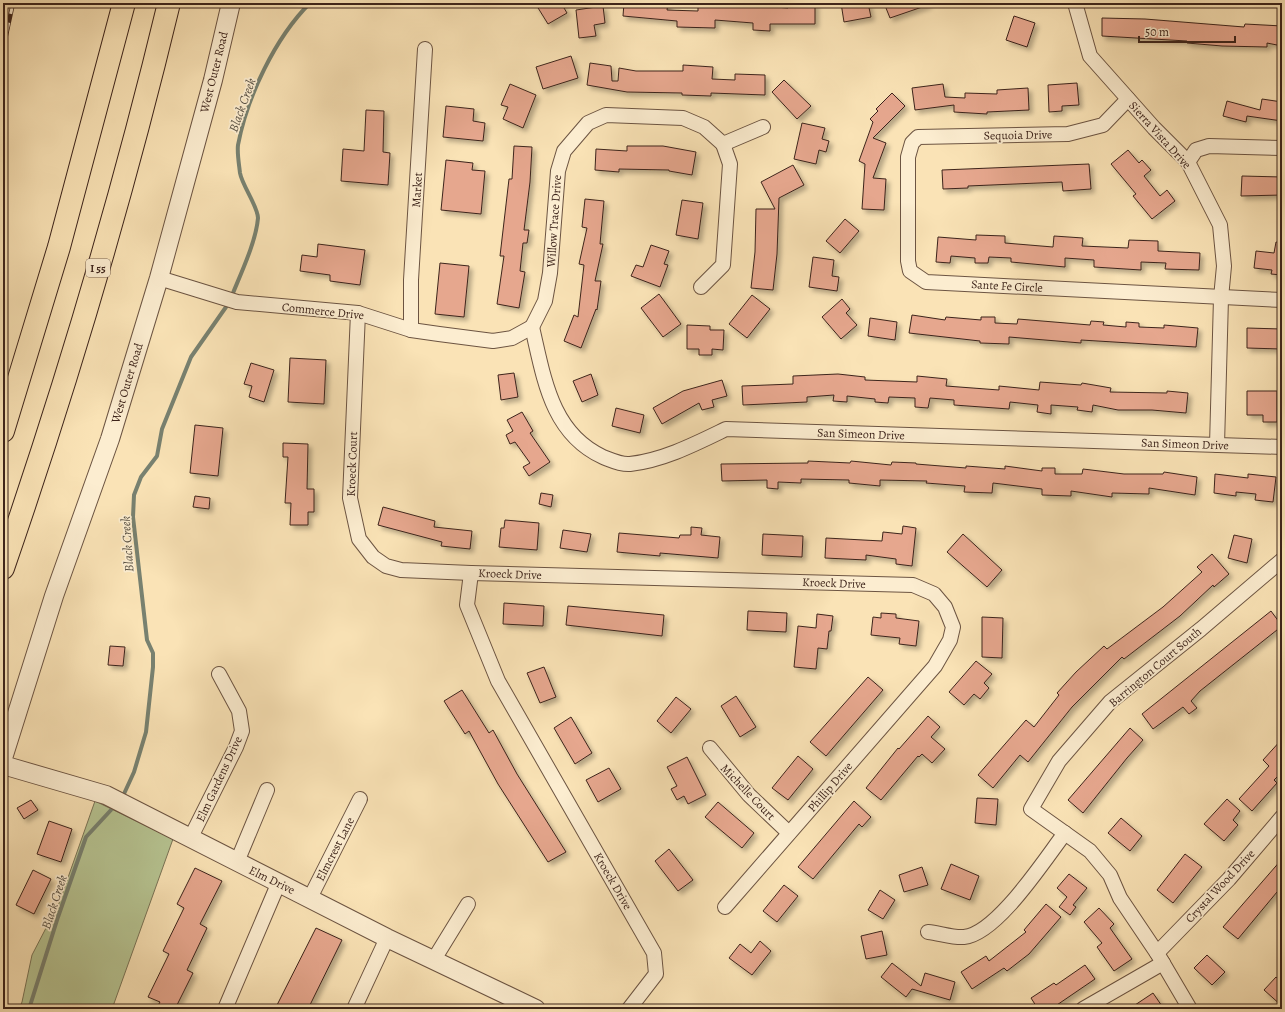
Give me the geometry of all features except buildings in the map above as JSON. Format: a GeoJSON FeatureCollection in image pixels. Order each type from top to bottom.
{"type":"FeatureCollection","features":[{"type":"Feature","properties":{"kind":"highway"},"geometry":{"type":"LineString","coordinates":[[3,431],[59,247],[124,3]]}},
{"type":"Feature","properties":{"kind":"highway","name":"I 55"},"geometry":{"type":"LineString","coordinates":[[3,568],[86,310],[142,111],[169,3]]}},
{"type":"Feature","properties":{"kind":"street","name":"West Outer Road"},"geometry":{"type":"LineString","coordinates":[[3,758],[54,596],[110,439],[159,278],[213,80],[231,3]]}},
{"type":"Feature","properties":{"kind":"street","name":"Sierra Vista Drive"},"geometry":{"type":"LineString","coordinates":[[1075,3],[1090,56],[1128,99],[1188,162],[1220,225],[1224,266],[1221,298],[1217,445]]}},
{"type":"Feature","properties":{"kind":"street","name":"Market"},"geometry":{"type":"LineString","coordinates":[[411,330],[411,280],[425,49]]}},
{"type":"Feature","properties":{"kind":"street","name":"Sequoia Drive"},"geometry":{"type":"LineString","coordinates":[[908,157],[912,143],[918,137],[1068,134],[1093,128],[1103,125],[1128,99]]}},
{"type":"Feature","properties":{"kind":"street","name":"Willow Trace Drive"},"geometry":{"type":"LineString","coordinates":[[532,328],[545,301],[550,273],[558,171],[564,151],[588,123],[606,115],[683,118],[704,127],[723,144],[730,164],[723,265],[701,287]]}},
{"type":"Feature","properties":{"kind":"street"},"geometry":{"type":"LineString","coordinates":[[723,144],[763,127]]}},
{"type":"Feature","properties":{"kind":"street"},"geometry":{"type":"LineString","coordinates":[[1188,162],[1196,150],[1209,146],[1282,148]]}},
{"type":"Feature","properties":{"kind":"street","name":"Sante Fe Circle"},"geometry":{"type":"LineString","coordinates":[[908,157],[908,261],[910,271],[926,282],[1282,300]]}},
{"type":"Feature","properties":{"kind":"street","name":"Commerce Drive"},"geometry":{"type":"LineString","coordinates":[[159,278],[237,302],[358,313],[411,330],[493,341],[512,338],[532,328]]}},
{"type":"Feature","properties":{"kind":"street","name":"Kroeck Court"},"geometry":{"type":"LineString","coordinates":[[358,313],[350,498],[359,539],[369,553],[386,566],[401,570],[471,573]]}},
{"type":"Feature","properties":{"kind":"street","name":"San Simeon Drive"},"geometry":{"type":"LineString","coordinates":[[532,328],[546,385],[561,422],[589,450],[611,460],[628,464],[676,453],[726,430],[1282,447]]}},
{"type":"Feature","properties":{"kind":"street","name":"Barrington Court South"},"geometry":{"type":"LineString","coordinates":[[1065,833],[1031,809],[1059,761],[1110,702],[1201,629],[1282,560]]}},
{"type":"Feature","properties":{"kind":"street","name":"Kroeck Drive"},"geometry":{"type":"LineString","coordinates":[[629,1009],[656,974],[654,953],[498,681],[467,605],[471,573],[913,585],[934,594],[945,607],[953,627],[950,640],[935,666]]}},
{"type":"Feature","properties":{"kind":"street","name":"Phillip Drive"},"geometry":{"type":"LineString","coordinates":[[725,907],[935,666]]}},
{"type":"Feature","properties":{"kind":"street","name":"Elm Gardens Drive"},"geometry":{"type":"LineString","coordinates":[[190,839],[236,747],[242,731],[239,711],[219,674]]}},
{"type":"Feature","properties":{"kind":"street","name":"Michelle Court"},"geometry":{"type":"LineString","coordinates":[[710,748],[749,795],[789,833]]}},
{"type":"Feature","properties":{"kind":"street","name":"Elm Drive"},"geometry":{"type":"LineString","coordinates":[[3,765],[106,795],[190,839],[433,961],[536,1009]]}},
{"type":"Feature","properties":{"kind":"street"},"geometry":{"type":"LineString","coordinates":[[237,862],[267,790]]}},
{"type":"Feature","properties":{"kind":"street","name":"Elmcrest Lane"},"geometry":{"type":"LineString","coordinates":[[310,898],[360,799]]}},
{"type":"Feature","properties":{"kind":"street","name":"Crystal Wood Drive"},"geometry":{"type":"LineString","coordinates":[[1083,1009],[1160,958],[1282,817]]}},
{"type":"Feature","properties":{"kind":"street"},"geometry":{"type":"LineString","coordinates":[[928,932],[965,937],[988,927],[1015,900],[1065,833],[1090,851],[1110,875],[1120,898],[1160,958],[1190,1009]]}},
{"type":"Feature","properties":{"kind":"street"},"geometry":{"type":"LineString","coordinates":[[225,1009],[278,882]]}},
{"type":"Feature","properties":{"kind":"street"},"geometry":{"type":"LineString","coordinates":[[433,961],[468,904]]}},
{"type":"Feature","properties":{"kind":"street"},"geometry":{"type":"LineString","coordinates":[[354,1009],[387,938]]}},
{"type":"Feature","properties":{"kind":"green space"},"geometry":{"type":"Polygon","coordinates":[[[95,801],[173,839],[112,1009],[19,1009],[22,1002],[32,955],[59,903],[95,801]]]}},
{"type":"Feature","properties":{"kind":"waterway","name":"Black Creek"},"geometry":{"type":"LineString","coordinates":[[233,293],[252,246],[258,218],[240,173],[238,145],[242,127],[248,107],[264,69],[285,33],[310,3]]}},
{"type":"Feature","properties":{"kind":"waterway","name":"Black Creek"},"geometry":{"type":"LineString","coordinates":[[123,796],[134,772],[146,732],[153,667],[153,653],[147,640],[133,517],[134,495],[141,477],[157,456],[162,429],[191,357],[226,307]]}},
{"type":"Feature","properties":{"kind":"waterway","name":"Black Creek"},"geometry":{"type":"LineString","coordinates":[[29,1009],[58,917],[86,837],[111,810]]}},
{"type":"Feature","properties":{"kind":"railway"},"geometry":{"type":"LineString","coordinates":[[3,49],[13,3]]}}]}
